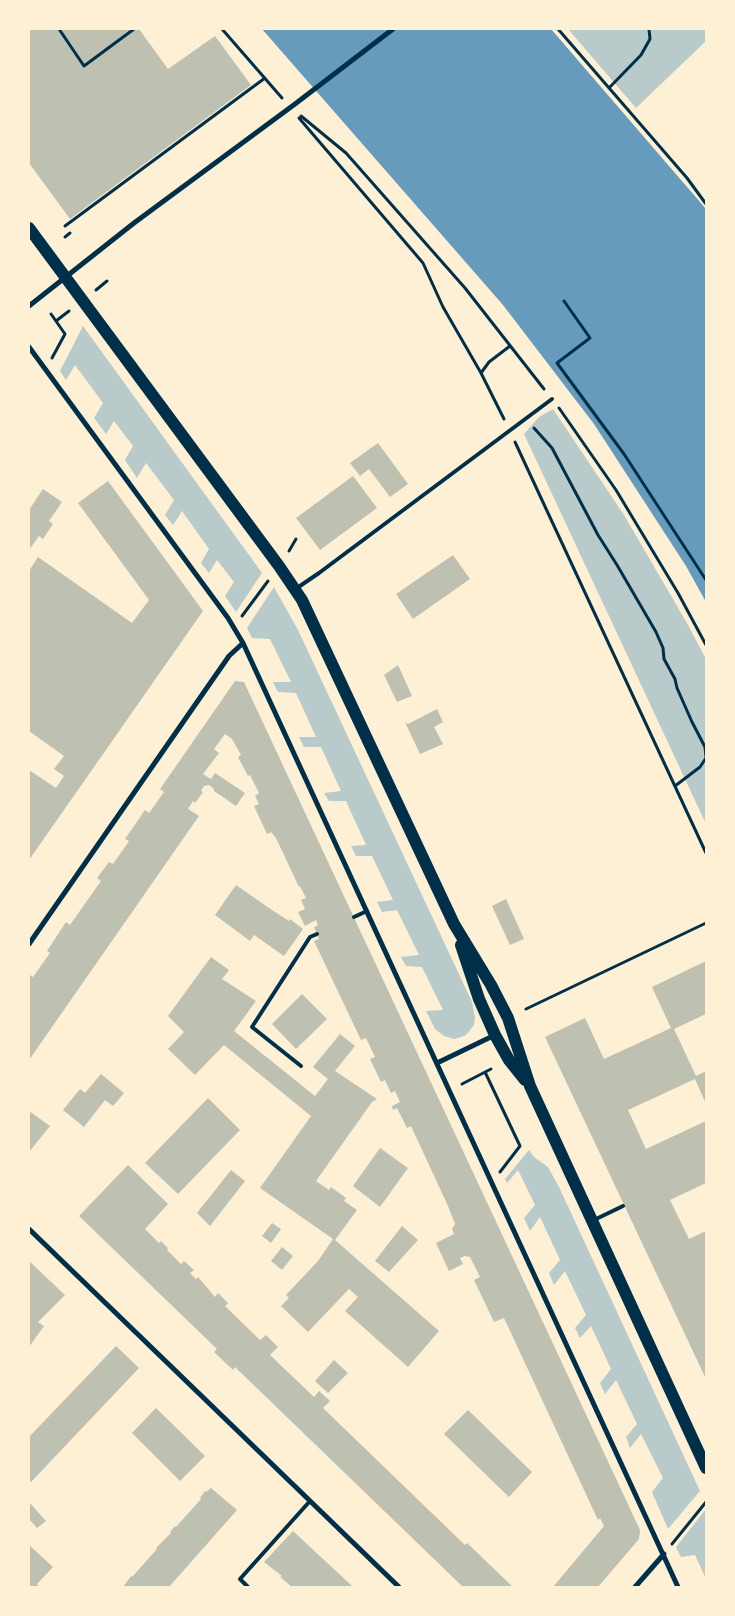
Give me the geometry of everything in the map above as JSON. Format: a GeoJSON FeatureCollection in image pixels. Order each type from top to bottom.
{"type":"FeatureCollection","features":[{"type":"Feature","properties":{"kind":"main road"},"geometry":{"type":"LineString","coordinates":[[29,228],[279,566],[308,612],[454,924],[491,985],[508,1018],[530,1086],[706,1468]]}},
{"type":"Feature","properties":{"kind":"main road"},"geometry":{"type":"LineString","coordinates":[[454,924],[479,999],[495,1035],[509,1060],[530,1086]]}},
{"type":"Feature","properties":{"kind":"street"},"geometry":{"type":"LineString","coordinates":[[29,306],[134,224],[393,29]]}},
{"type":"Feature","properties":{"kind":"street"},"geometry":{"type":"LineString","coordinates":[[29,347],[234,627],[243,643],[678,1587]]}},
{"type":"Feature","properties":{"kind":"street"},"geometry":{"type":"LineString","coordinates":[[29,944],[229,656],[243,643]]}},
{"type":"Feature","properties":{"kind":"street"},"geometry":{"type":"LineString","coordinates":[[438,1064],[495,1035]]}},
{"type":"Feature","properties":{"kind":"street"},"geometry":{"type":"LineString","coordinates":[[29,1229],[399,1587]]}},
{"type":"Feature","properties":{"kind":"street"},"geometry":{"type":"LineString","coordinates":[[635,1587],[664,1554]]}},
{"type":"Feature","properties":{"kind":"lane"},"geometry":{"type":"LineString","coordinates":[[295,589],[552,399]]}},
{"type":"Feature","properties":{"kind":"lane"},"geometry":{"type":"LineString","coordinates":[[354,916],[367,911]]}},
{"type":"Feature","properties":{"kind":"lane"},"geometry":{"type":"LineString","coordinates":[[301,1066],[252,1027],[310,937],[317,934]]}},
{"type":"Feature","properties":{"kind":"lane"},"geometry":{"type":"LineString","coordinates":[[592,1221],[623,1206]]}},
{"type":"Feature","properties":{"kind":"lane"},"geometry":{"type":"LineString","coordinates":[[248,1587],[240,1579],[310,1501]]}},
{"type":"Feature","properties":{"kind":"path"},"geometry":{"type":"LineString","coordinates":[[59,29],[84,66],[134,29]]}},
{"type":"Feature","properties":{"kind":"path"},"geometry":{"type":"LineString","coordinates":[[222,29],[265,78],[293,106],[346,152],[464,288],[552,399],[616,490],[678,592],[706,645]]}},
{"type":"Feature","properties":{"kind":"path"},"geometry":{"type":"LineString","coordinates":[[558,29],[687,178],[706,204]]}},
{"type":"Feature","properties":{"kind":"path"},"geometry":{"type":"LineString","coordinates":[[608,88],[641,55],[650,39],[649,29]]}},
{"type":"Feature","properties":{"kind":"path"},"geometry":{"type":"LineString","coordinates":[[65,226],[265,78]]}},
{"type":"Feature","properties":{"kind":"path"},"geometry":{"type":"LineString","coordinates":[[293,106],[423,263],[443,307],[481,373],[510,431],[706,853]]}},
{"type":"Feature","properties":{"kind":"path"},"geometry":{"type":"LineString","coordinates":[[65,237],[70,233]]}},
{"type":"Feature","properties":{"kind":"path"},"geometry":{"type":"LineString","coordinates":[[564,301],[590,338],[557,363],[624,454],[706,580]]}},
{"type":"Feature","properties":{"kind":"path"},"geometry":{"type":"LineString","coordinates":[[45,369],[65,334],[51,314]]}},
{"type":"Feature","properties":{"kind":"path"},"geometry":{"type":"LineString","coordinates":[[481,373],[489,362],[510,346]]}},
{"type":"Feature","properties":{"kind":"path"},"geometry":{"type":"LineString","coordinates":[[525,419],[542,435],[552,448],[598,535],[618,565],[656,632],[663,648],[664,659],[675,679],[692,722],[705,747],[706,757],[700,767],[675,786]]}},
{"type":"Feature","properties":{"kind":"path"},"geometry":{"type":"LineString","coordinates":[[234,627],[279,566]]}},
{"type":"Feature","properties":{"kind":"path"},"geometry":{"type":"LineString","coordinates":[[526,1009],[706,923]]}},
{"type":"Feature","properties":{"kind":"path"},"geometry":{"type":"LineString","coordinates":[[450,1090],[491,1069]]}},
{"type":"Feature","properties":{"kind":"path"},"geometry":{"type":"LineString","coordinates":[[485,1072],[520,1146],[492,1182]]}},
{"type":"Feature","properties":{"kind":"path"},"geometry":{"type":"LineString","coordinates":[[664,1554],[706,1502]]}},
{"type":"Feature","properties":{"kind":"shaded area"},"geometry":{"type":"Polygon","coordinates":[[[568,29],[706,29],[706,41],[636,108],[568,29]]]}},
{"type":"Feature","properties":{"kind":"shaded area"},"geometry":{"type":"Polygon","coordinates":[[[83,326],[262,573],[236,612],[225,596],[234,582],[217,560],[209,573],[201,563],[209,549],[182,511],[173,525],[165,515],[174,500],[146,463],[137,478],[125,460],[133,446],[114,421],[106,434],[94,418],[103,403],[75,365],[66,380],[60,371],[83,326]]]}},
{"type":"Feature","properties":{"kind":"shaded area"},"geometry":{"type":"Polygon","coordinates":[[[553,409],[624,515],[706,659],[706,824],[524,434],[539,417],[553,409]]]}},
{"type":"Feature","properties":{"kind":"shaded area"},"geometry":{"type":"Polygon","coordinates":[[[274,587],[298,630],[472,1002],[475,1018],[474,1025],[466,1035],[454,1039],[444,1036],[435,1029],[426,1011],[443,1010],[422,967],[406,966],[401,957],[419,955],[397,910],[382,912],[377,902],[393,900],[372,856],[356,856],[351,846],[366,845],[346,801],[329,801],[324,793],[341,791],[321,747],[304,747],[299,737],[316,737],[296,693],[278,692],[273,682],[291,682],[270,639],[252,638],[247,628],[274,587]]]}},
{"type":"Feature","properties":{"kind":"shaded area"},"geometry":{"type":"Polygon","coordinates":[[[529,1150],[534,1157],[548,1167],[560,1189],[700,1491],[668,1529],[652,1492],[663,1478],[641,1434],[630,1448],[626,1437],[637,1424],[616,1380],[605,1394],[600,1383],[611,1369],[591,1326],[580,1338],[575,1328],[586,1315],[565,1271],[554,1285],[549,1273],[560,1260],[540,1217],[530,1231],[524,1218],[535,1205],[518,1170],[507,1183],[505,1179],[529,1150]]]}},
{"type":"Feature","properties":{"kind":"shaded area"},"geometry":{"type":"Polygon","coordinates":[[[706,1509],[706,1579],[695,1555],[681,1557],[676,1547],[706,1509]]]}},
{"type":"Feature","properties":{"kind":"water"},"geometry":{"type":"Polygon","coordinates":[[[262,29],[551,29],[706,209],[706,602],[686,566],[594,424],[503,305],[262,29]]]}},
{"type":"Feature","properties":{"kind":"building"},"geometry":{"type":"Polygon","coordinates":[[[29,29],[139,29],[168,69],[215,36],[251,85],[70,219],[29,163],[29,29]]]}},
{"type":"Feature","properties":{"kind":"building"},"geometry":{"type":"Polygon","coordinates":[[[378,443],[408,484],[390,497],[369,469],[360,476],[350,463],[378,443]]]}},
{"type":"Feature","properties":{"kind":"building"},"geometry":{"type":"Polygon","coordinates":[[[353,476],[377,508],[320,550],[296,518],[353,476]]]}},
{"type":"Feature","properties":{"kind":"building"},"geometry":{"type":"Polygon","coordinates":[[[108,481],[203,611],[29,860],[29,770],[56,788],[64,776],[54,769],[64,756],[29,731],[29,571],[38,557],[132,623],[149,600],[78,503],[108,481]]]}},
{"type":"Feature","properties":{"kind":"building"},"geometry":{"type":"Polygon","coordinates":[[[43,489],[62,502],[49,521],[53,524],[43,539],[39,536],[29,550],[29,510],[43,489]]]}},
{"type":"Feature","properties":{"kind":"building"},"geometry":{"type":"Polygon","coordinates":[[[453,555],[470,579],[413,619],[396,594],[453,555]]]}},
{"type":"Feature","properties":{"kind":"building"},"geometry":{"type":"Polygon","coordinates":[[[398,665],[412,696],[397,702],[384,675],[398,665]]]}},
{"type":"Feature","properties":{"kind":"building"},"geometry":{"type":"Polygon","coordinates":[[[235,681],[244,682],[640,1530],[639,1539],[598,1587],[553,1587],[604,1526],[600,1518],[598,1520],[504,1318],[494,1322],[474,1280],[480,1277],[470,1257],[460,1258],[463,1264],[449,1271],[436,1243],[454,1234],[452,1229],[455,1224],[448,1206],[411,1126],[407,1128],[397,1108],[393,1110],[392,1106],[400,1102],[395,1091],[391,1093],[385,1080],[381,1082],[370,1059],[375,1057],[366,1038],[361,1040],[314,941],[319,939],[314,927],[318,925],[316,920],[305,926],[298,912],[305,909],[301,900],[306,898],[276,838],[271,832],[267,834],[254,806],[259,804],[255,796],[259,793],[238,757],[241,755],[232,739],[225,734],[214,749],[219,753],[203,774],[211,779],[215,773],[245,793],[236,806],[214,791],[209,785],[204,786],[201,791],[203,792],[195,803],[193,801],[188,809],[199,816],[29,1060],[29,976],[33,977],[50,953],[47,951],[66,922],[70,925],[101,881],[97,878],[109,862],[113,864],[129,841],[125,839],[145,810],[149,813],[164,792],[160,789],[235,681]]]}},
{"type":"Feature","properties":{"kind":"building"},"geometry":{"type":"Polygon","coordinates":[[[437,709],[443,722],[434,727],[443,744],[420,754],[405,722],[408,724],[437,709]]]}},
{"type":"Feature","properties":{"kind":"building"},"geometry":{"type":"Polygon","coordinates":[[[236,885],[303,929],[284,956],[254,935],[250,941],[215,915],[236,885]]]}},
{"type":"Feature","properties":{"kind":"building"},"geometry":{"type":"Polygon","coordinates":[[[506,899],[524,939],[510,945],[492,906],[506,899]]]}},
{"type":"Feature","properties":{"kind":"building"},"geometry":{"type":"Polygon","coordinates":[[[211,957],[229,970],[222,979],[256,1001],[234,1031],[315,1096],[328,1079],[313,1067],[340,1034],[355,1046],[335,1071],[377,1099],[372,1102],[316,1181],[329,1190],[331,1187],[346,1198],[344,1201],[357,1210],[335,1240],[439,1331],[408,1367],[345,1311],[358,1297],[349,1289],[308,1332],[281,1306],[289,1298],[286,1295],[318,1261],[333,1239],[260,1188],[311,1116],[224,1045],[195,1075],[168,1049],[184,1032],[168,1016],[211,957]]]}},
{"type":"Feature","properties":{"kind":"building"},"geometry":{"type":"Polygon","coordinates":[[[706,961],[706,1014],[674,1029],[696,1076],[706,1071],[706,1104],[695,1079],[628,1110],[646,1149],[706,1121],[706,1183],[670,1200],[689,1239],[706,1231],[706,1379],[545,1037],[585,1018],[604,1059],[671,1028],[652,987],[706,961]]]}},
{"type":"Feature","properties":{"kind":"building"},"geometry":{"type":"Polygon","coordinates":[[[302,994],[327,1019],[296,1049],[272,1024],[302,994]]]}},
{"type":"Feature","properties":{"kind":"building"},"geometry":{"type":"Polygon","coordinates":[[[101,1074],[124,1093],[113,1106],[105,1100],[84,1127],[63,1110],[80,1089],[85,1093],[101,1074]]]}},
{"type":"Feature","properties":{"kind":"building"},"geometry":{"type":"Polygon","coordinates":[[[208,1098],[240,1130],[178,1194],[145,1163],[208,1098]]]}},
{"type":"Feature","properties":{"kind":"building"},"geometry":{"type":"Polygon","coordinates":[[[29,1111],[50,1126],[29,1152],[29,1111]]]}},
{"type":"Feature","properties":{"kind":"building"},"geometry":{"type":"Polygon","coordinates":[[[380,1148],[408,1168],[380,1207],[353,1186],[380,1148]]]}},
{"type":"Feature","properties":{"kind":"building"},"geometry":{"type":"Polygon","coordinates":[[[128,1165],[168,1204],[145,1229],[159,1243],[161,1241],[181,1264],[184,1261],[194,1270],[190,1273],[196,1279],[198,1277],[215,1297],[218,1293],[228,1303],[225,1306],[260,1340],[266,1335],[278,1347],[270,1355],[314,1397],[319,1391],[330,1401],[323,1408],[465,1545],[467,1543],[513,1587],[463,1587],[235,1367],[233,1370],[214,1352],[217,1349],[79,1216],[128,1165]]]}},
{"type":"Feature","properties":{"kind":"building"},"geometry":{"type":"Polygon","coordinates":[[[231,1170],[245,1181],[210,1226],[197,1213],[231,1170]]]}},
{"type":"Feature","properties":{"kind":"building"},"geometry":{"type":"Polygon","coordinates":[[[272,1223],[281,1229],[271,1243],[262,1236],[272,1223]]]}},
{"type":"Feature","properties":{"kind":"building"},"geometry":{"type":"Polygon","coordinates":[[[402,1226],[418,1240],[389,1272],[375,1261],[402,1226]]]}},
{"type":"Feature","properties":{"kind":"building"},"geometry":{"type":"Polygon","coordinates":[[[282,1247],[293,1256],[282,1270],[271,1261],[282,1247]]]}},
{"type":"Feature","properties":{"kind":"building"},"geometry":{"type":"Polygon","coordinates":[[[29,1261],[65,1295],[38,1322],[44,1326],[29,1347],[29,1261]]]}},
{"type":"Feature","properties":{"kind":"building"},"geometry":{"type":"Polygon","coordinates":[[[116,1346],[139,1368],[31,1482],[29,1480],[29,1437],[116,1346]]]}},
{"type":"Feature","properties":{"kind":"building"},"geometry":{"type":"Polygon","coordinates":[[[334,1360],[348,1373],[328,1393],[315,1381],[334,1360]]]}},
{"type":"Feature","properties":{"kind":"building"},"geometry":{"type":"Polygon","coordinates":[[[156,1408],[205,1456],[180,1481],[132,1433],[156,1408]]]}},
{"type":"Feature","properties":{"kind":"building"},"geometry":{"type":"Polygon","coordinates":[[[468,1410],[532,1472],[509,1497],[444,1434],[468,1410]]]}},
{"type":"Feature","properties":{"kind":"building"},"geometry":{"type":"Polygon","coordinates":[[[211,1488],[237,1510],[169,1587],[123,1587],[175,1526],[201,1499],[205,1491],[211,1488]]]}},
{"type":"Feature","properties":{"kind":"building"},"geometry":{"type":"Polygon","coordinates":[[[29,1502],[46,1521],[37,1528],[29,1519],[29,1502]]]}},
{"type":"Feature","properties":{"kind":"building"},"geometry":{"type":"Polygon","coordinates":[[[293,1531],[353,1587],[292,1587],[280,1577],[282,1576],[264,1562],[293,1531]]]}},
{"type":"Feature","properties":{"kind":"building"},"geometry":{"type":"Polygon","coordinates":[[[29,1545],[53,1567],[37,1584],[39,1587],[29,1587],[29,1545]]]}}]}
